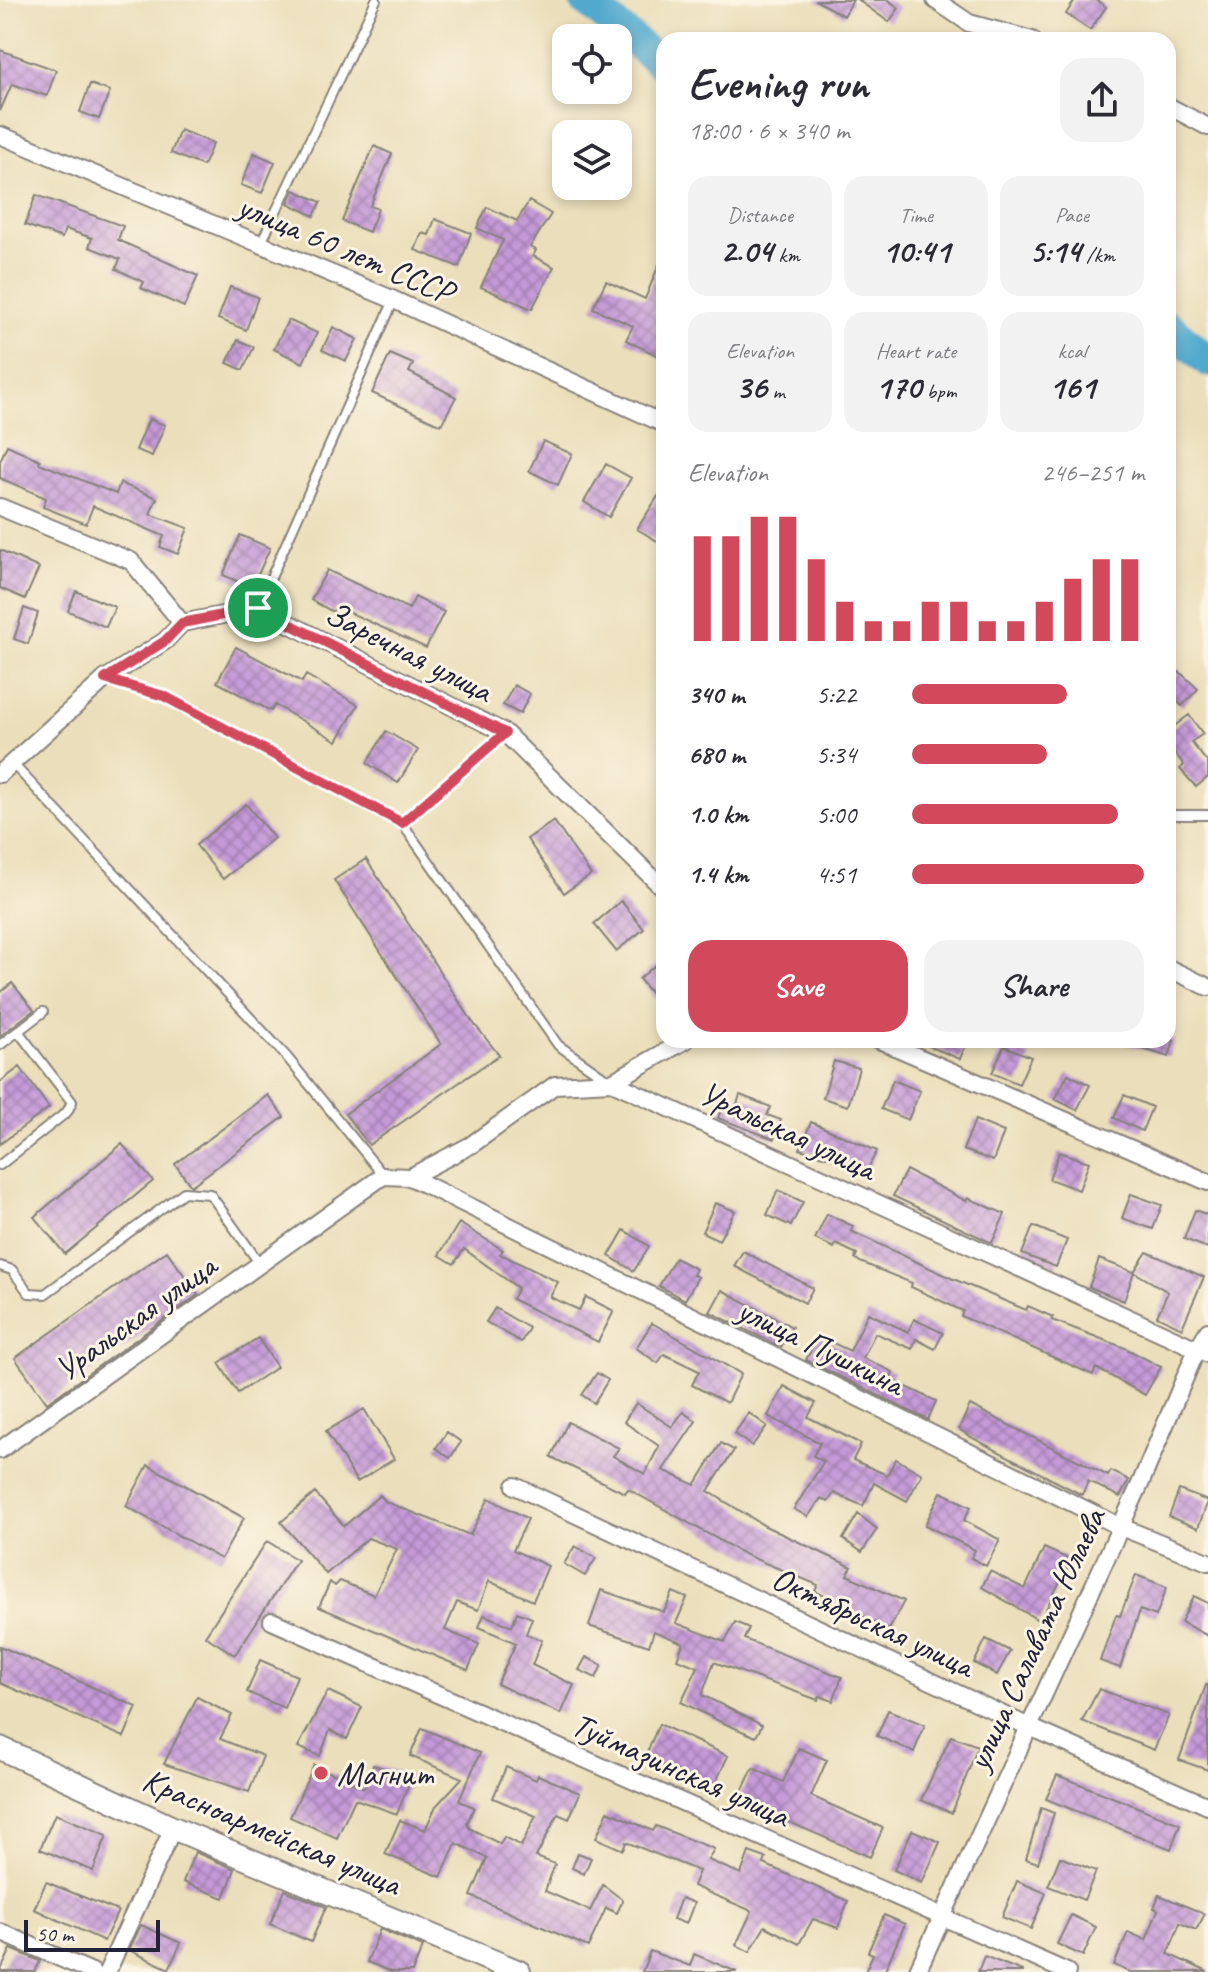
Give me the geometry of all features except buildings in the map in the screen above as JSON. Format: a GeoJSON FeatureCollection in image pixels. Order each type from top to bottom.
{"type":"FeatureCollection","features":[{"type":"Feature","properties":{"kind":"main road","name":"Красноармейская улица"},"geometry":{"type":"LineString","coordinates":[[0,1748],[173,1828],[519,1972]]}},
{"type":"Feature","properties":{"kind":"street"},"geometry":{"type":"LineString","coordinates":[[935,0],[969,23],[1002,32]]}},
{"type":"Feature","properties":{"kind":"street"},"geometry":{"type":"LineString","coordinates":[[1176,110],[1208,127]]}},
{"type":"Feature","properties":{"kind":"street","name":"улица 60 лет СССР"},"geometry":{"type":"LineString","coordinates":[[0,135],[394,300],[656,420]]}},
{"type":"Feature","properties":{"kind":"street"},"geometry":{"type":"LineString","coordinates":[[0,507],[131,561],[182,623]]}},
{"type":"Feature","properties":{"kind":"street"},"geometry":{"type":"LineString","coordinates":[[4,769],[105,679],[165,641],[182,623],[258,608]]}},
{"type":"Feature","properties":{"kind":"street","name":"Заречная улица"},"geometry":{"type":"LineString","coordinates":[[258,608],[505,733],[656,881]]}},
{"type":"Feature","properties":{"kind":"street"},"geometry":{"type":"LineString","coordinates":[[1176,972],[1208,987]]}},
{"type":"Feature","properties":{"kind":"street"},"geometry":{"type":"LineString","coordinates":[[612,1082],[672,1048]]}},
{"type":"Feature","properties":{"kind":"street"},"geometry":{"type":"LineString","coordinates":[[898,1048],[1208,1182]]}},
{"type":"Feature","properties":{"kind":"street","name":"Уральская улица"},"geometry":{"type":"LineString","coordinates":[[0,1450],[383,1176],[410,1177],[471,1145],[555,1085],[612,1082],[1202,1352]]}},
{"type":"Feature","properties":{"kind":"street","name":"улица Пушкина"},"geometry":{"type":"LineString","coordinates":[[410,1177],[1121,1527],[1208,1562]]}},
{"type":"Feature","properties":{"kind":"street","name":"улица Салавата Юлаева"},"geometry":{"type":"LineString","coordinates":[[917,1972],[1027,1726],[1202,1352],[1208,1331]]}},
{"type":"Feature","properties":{"kind":"street","name":"Октябрьская улица"},"geometry":{"type":"LineString","coordinates":[[515,1486],[1027,1726],[1208,1806]]}},
{"type":"Feature","properties":{"kind":"street","name":"Туймазинская улица"},"geometry":{"type":"LineString","coordinates":[[272,1621],[1067,1972]]}},
{"type":"Feature","properties":{"kind":"street"},"geometry":{"type":"LineString","coordinates":[[107,1972],[173,1828]]}},
{"type":"Feature","properties":{"kind":"street"},"geometry":{"type":"LineString","coordinates":[[0,1932],[92,1972]]}},
{"type":"Feature","properties":{"kind":"lane"},"geometry":{"type":"LineString","coordinates":[[261,243],[376,0]]}},
{"type":"Feature","properties":{"kind":"lane"},"geometry":{"type":"LineString","coordinates":[[258,608],[394,300]]}},
{"type":"Feature","properties":{"kind":"lane"},"geometry":{"type":"LineString","coordinates":[[105,679],[164,696],[402,823],[558,1045],[612,1082]]}},
{"type":"Feature","properties":{"kind":"lane"},"geometry":{"type":"LineString","coordinates":[[402,823],[505,733]]}},
{"type":"Feature","properties":{"kind":"lane"},"geometry":{"type":"LineString","coordinates":[[4,769],[286,1056],[383,1176]]}},
{"type":"Feature","properties":{"kind":"lane"},"geometry":{"type":"LineString","coordinates":[[1176,815],[1208,815]]}},
{"type":"Feature","properties":{"kind":"lane"},"geometry":{"type":"LineString","coordinates":[[0,1045],[43,1012]]}},
{"type":"Feature","properties":{"kind":"lane"},"geometry":{"type":"LineString","coordinates":[[0,1165],[67,1112],[72,1102],[18,1031]]}},
{"type":"Feature","properties":{"kind":"lane"},"geometry":{"type":"LineString","coordinates":[[0,1266],[12,1270],[29,1293],[45,1294],[184,1192],[195,1191],[210,1194],[260,1264]]}},
{"type":"Feature","properties":{"kind":"waterway"},"geometry":{"type":"LineString","coordinates":[[585,0],[656,59]]}},
{"type":"Feature","properties":{"kind":"waterway"},"geometry":{"type":"LineString","coordinates":[[1176,333],[1208,361]]}},
{"type":"Feature","properties":{"kind":"place","name":"Магнит"},"geometry":{"type":"Point","coordinates":[321,1773]}},
{"type":"Feature","properties":{"kind":"route"},"geometry":{"type":"LineString","coordinates":[[258,608],[505,733],[402,823],[164,696],[105,679],[165,641],[182,623],[258,608]]}}]}
